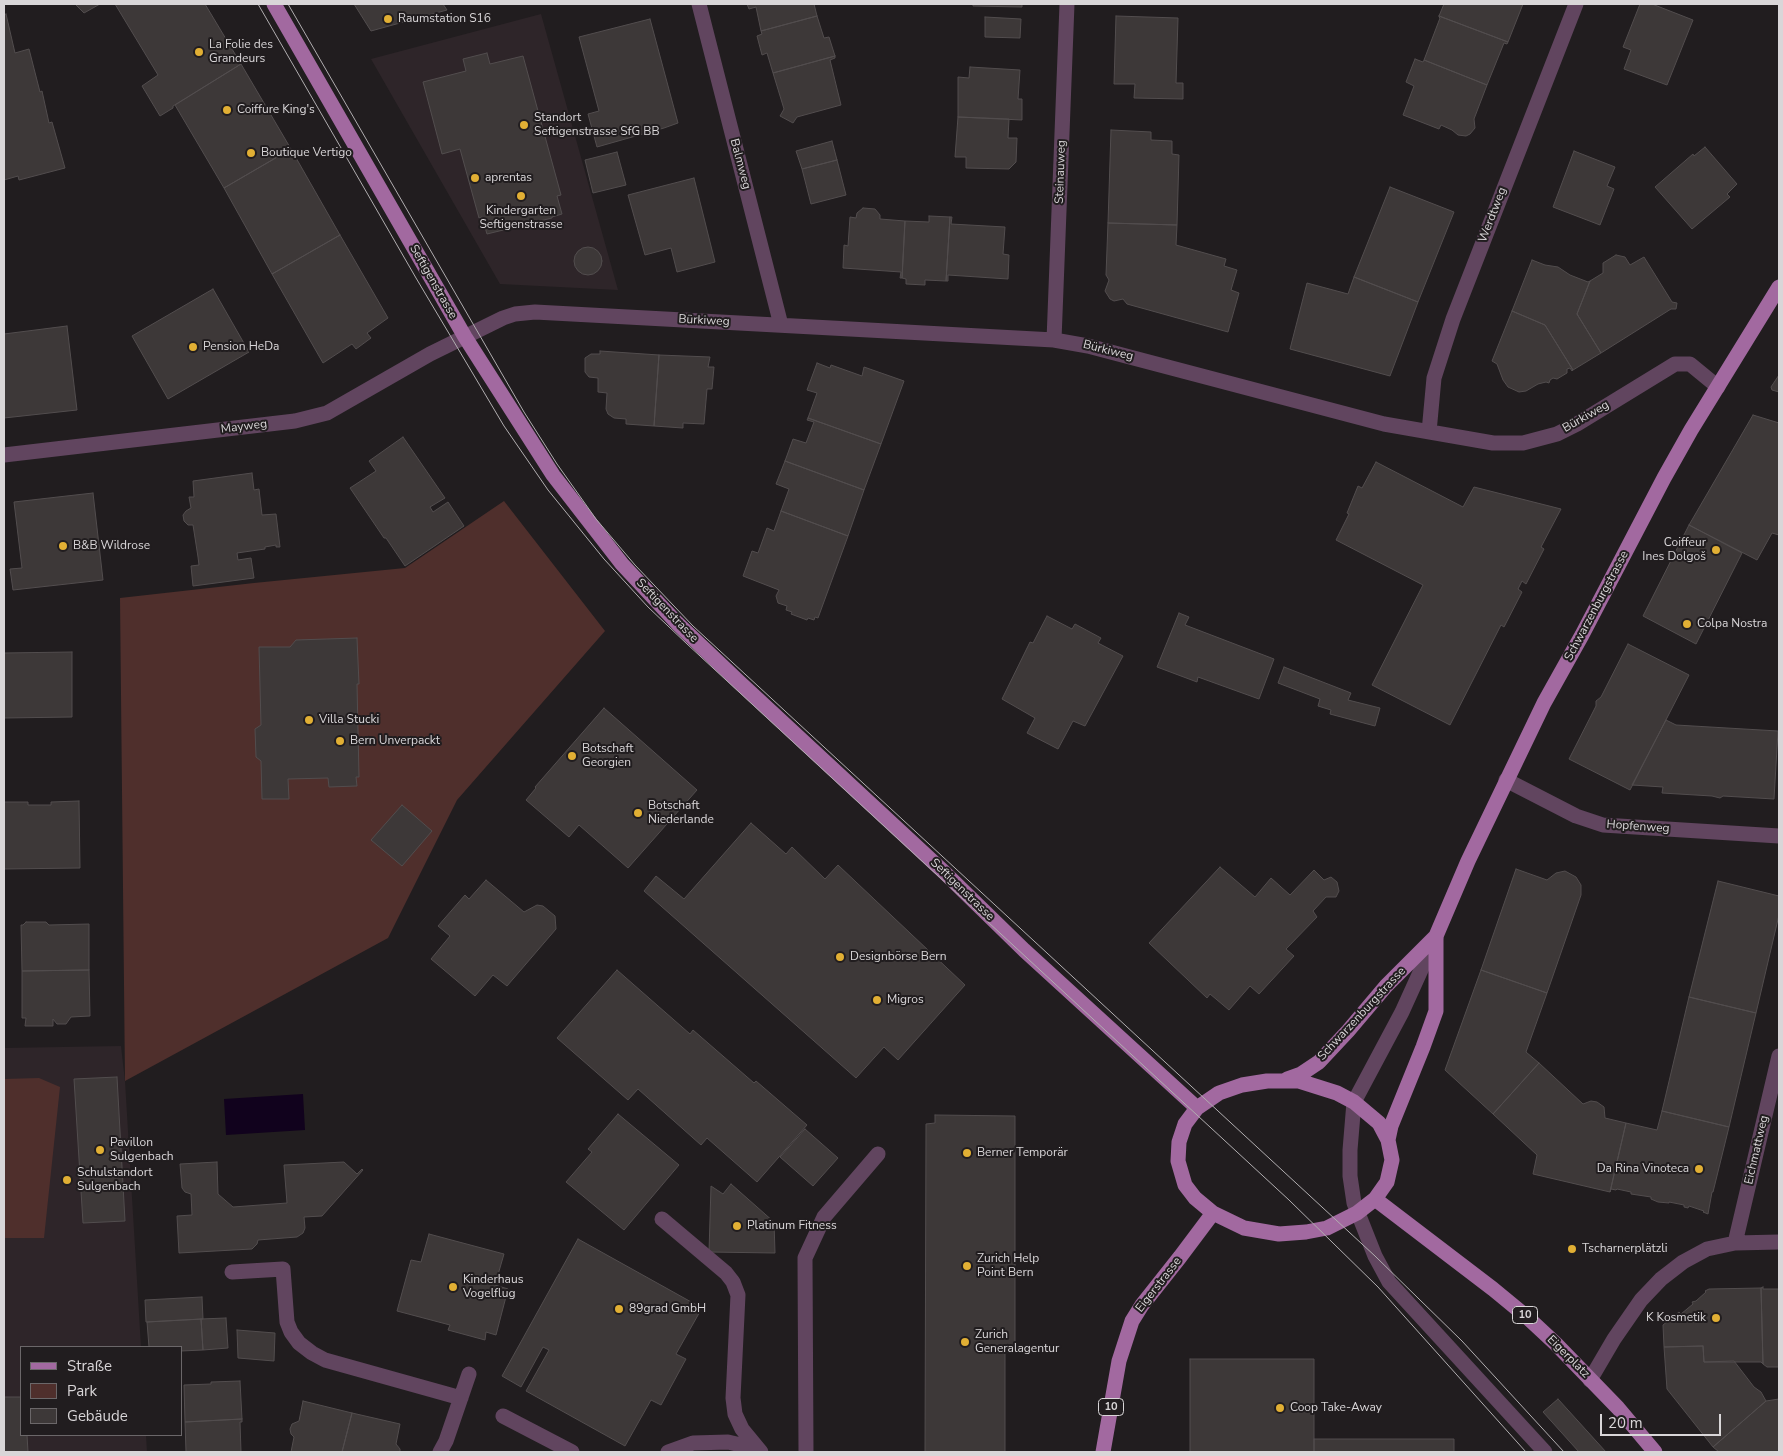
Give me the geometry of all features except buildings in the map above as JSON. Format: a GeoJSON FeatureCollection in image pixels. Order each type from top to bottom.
{"type":"FeatureCollection","features":[{"type":"Feature","properties":{"kind":"main road","name":"Seftigenstrasse"},"geometry":{"type":"LineString","coordinates":[[274,4],[465,337],[553,475],[622,564],[677,623],[944,872],[1024,950],[1197,1108]]}},
{"type":"Feature","properties":{"kind":"main road","name":"Schwarzenburgstrasse"},"geometry":{"type":"LineString","coordinates":[[1280,1081],[1296,1076],[1319,1062],[1386,986],[1436,936],[1468,861],[1544,703],[1582,635],[1664,478],[1779,287]]}},
{"type":"Feature","properties":{"kind":"main road","name":"Schwarzenburgstrasse"},"geometry":{"type":"LineString","coordinates":[[1388,1140],[1390,1126],[1436,1011],[1436,936]]}},
{"type":"Feature","properties":{"kind":"main road"},"geometry":{"type":"LineString","coordinates":[[1280,1081],[1299,1081],[1318,1086],[1354,1102],[1379,1123],[1388,1140],[1392,1160],[1391,1168],[1387,1182],[1376,1199],[1357,1213],[1326,1228],[1291,1234],[1279,1234],[1244,1228],[1213,1212],[1189,1191],[1182,1177],[1178,1160],[1181,1134],[1185,1124],[1197,1108],[1207,1100],[1230,1089],[1253,1083],[1280,1081]]}},
{"type":"Feature","properties":{"kind":"main road","name":"Eigerplatz"},"geometry":{"type":"LineString","coordinates":[[1376,1199],[1513,1306],[1556,1344],[1624,1415],[1655,1452]]}},
{"type":"Feature","properties":{"kind":"main road","name":"Eigerstrasse"},"geometry":{"type":"LineString","coordinates":[[1103,1452],[1119,1361],[1132,1321],[1142,1305],[1213,1212]]}},
{"type":"Feature","properties":{"kind":"street","name":"Balmweg"},"geometry":{"type":"LineString","coordinates":[[698,4],[782,325]]}},
{"type":"Feature","properties":{"kind":"street","name":"Steinauweg"},"geometry":{"type":"LineString","coordinates":[[1054,340],[1067,4]]}},
{"type":"Feature","properties":{"kind":"street","name":"Werdtweg"},"geometry":{"type":"LineString","coordinates":[[1429,432],[1434,378],[1453,319],[1576,4]]}},
{"type":"Feature","properties":{"kind":"street","name":"Bürkiweg"},"geometry":{"type":"LineString","coordinates":[[465,337],[503,318],[525,312],[1054,340],[1088,346],[1384,424],[1493,444],[1523,443],[1557,434],[1675,364],[1690,364],[1718,387]]}},
{"type":"Feature","properties":{"kind":"street","name":"Mayweg"},"geometry":{"type":"LineString","coordinates":[[4,455],[294,421],[327,413],[430,354],[465,337]]}},
{"type":"Feature","properties":{"kind":"street","name":"Hopfenweg"},"geometry":{"type":"LineString","coordinates":[[1506,780],[1576,816],[1603,825],[1779,836]]}},
{"type":"Feature","properties":{"kind":"street","name":"Schwarzenburgstrasse"},"geometry":{"type":"LineString","coordinates":[[1354,1102],[1402,1012],[1436,936]]}},
{"type":"Feature","properties":{"kind":"street","name":"Eichmattweg"},"geometry":{"type":"LineString","coordinates":[[1735,1243],[1779,1056]]}},
{"type":"Feature","properties":{"kind":"street"},"geometry":{"type":"LineString","coordinates":[[1354,1102],[1350,1176],[1357,1213],[1375,1256],[1389,1282],[1545,1452]]}},
{"type":"Feature","properties":{"kind":"street"},"geometry":{"type":"LineString","coordinates":[[806,1452],[805,1258],[824,1216],[878,1154]]}},
{"type":"Feature","properties":{"kind":"street"},"geometry":{"type":"LineString","coordinates":[[662,1219],[726,1272],[733,1282],[738,1295],[732,1398],[735,1414],[742,1429],[759,1451]]}},
{"type":"Feature","properties":{"kind":"street"},"geometry":{"type":"LineString","coordinates":[[1590,1380],[1614,1339],[1641,1300],[1661,1279],[1684,1262],[1707,1250],[1735,1243],[1779,1242]]}},
{"type":"Feature","properties":{"kind":"street"},"geometry":{"type":"LineString","coordinates":[[232,1272],[283,1270],[287,1322],[299,1343],[312,1353],[325,1360],[461,1398]]}},
{"type":"Feature","properties":{"kind":"street"},"geometry":{"type":"LineString","coordinates":[[440,1452],[446,1441],[470,1374]]}},
{"type":"Feature","properties":{"kind":"street"},"geometry":{"type":"LineString","coordinates":[[503,1416],[572,1452]]}},
{"type":"Feature","properties":{"kind":"street"},"geometry":{"type":"LineString","coordinates":[[668,1452],[693,1443],[728,1442],[759,1451]]}},
{"type":"Feature","properties":{"kind":"shaded area"},"geometry":{"type":"Polygon","coordinates":[[[541,14],[618,290],[500,284],[371,59],[541,14]]]}},
{"type":"Feature","properties":{"kind":"shaded area","name":"Schulstandort Sulgenbach"},"geometry":{"type":"Polygon","coordinates":[[[121,1046],[125,1081],[141,1346],[20,1346],[20,1436],[146,1436],[147,1452],[4,1452],[4,1048],[121,1046]]]}},
{"type":"Feature","properties":{"kind":"shaded area"},"geometry":{"type":"Polygon","coordinates":[[[303,1094],[305,1130],[226,1135],[224,1099],[303,1094]]]}},
{"type":"Feature","properties":{"kind":"green space"},"geometry":{"type":"Polygon","coordinates":[[[504,501],[605,631],[457,800],[388,938],[125,1081],[120,598],[405,568],[504,501]]]}},
{"type":"Feature","properties":{"kind":"green space"},"geometry":{"type":"Polygon","coordinates":[[[39,1078],[60,1087],[44,1238],[4,1238],[4,1079],[39,1078]]]}},
{"type":"Feature","properties":{"kind":"tram line"},"geometry":{"type":"LineString","coordinates":[[258,4],[504,426],[548,490],[604,559],[648,607],[687,644],[1289,1200],[1378,1287],[1526,1452]]}},
{"type":"Feature","properties":{"kind":"tram line"},"geometry":{"type":"LineString","coordinates":[[288,4],[524,412],[557,464],[596,519],[635,565],[693,626],[1375,1256],[1462,1341],[1564,1452]]}},
{"type":"Feature","properties":{"kind":"place","name":"Raumstation S16"},"geometry":{"type":"Point","coordinates":[388,19]}},
{"type":"Feature","properties":{"kind":"place","name":"La Folie des Grandeurs"},"geometry":{"type":"Point","coordinates":[199,52]}},
{"type":"Feature","properties":{"kind":"place","name":"Coiffure King's"},"geometry":{"type":"Point","coordinates":[227,110]}},
{"type":"Feature","properties":{"kind":"place","name":"Standort Seftigenstrasse SfG BB"},"geometry":{"type":"Point","coordinates":[524,125]}},
{"type":"Feature","properties":{"kind":"place","name":"Boutique Vertigo"},"geometry":{"type":"Point","coordinates":[251,153]}},
{"type":"Feature","properties":{"kind":"place","name":"aprentas"},"geometry":{"type":"Point","coordinates":[475,178]}},
{"type":"Feature","properties":{"kind":"place","name":"Kindergarten Seftigenstrasse"},"geometry":{"type":"Point","coordinates":[521,196]}},
{"type":"Feature","properties":{"kind":"place","name":"Pension HeDa"},"geometry":{"type":"Point","coordinates":[193,347]}},
{"type":"Feature","properties":{"kind":"place","name":"B&B Wildrose"},"geometry":{"type":"Point","coordinates":[63,546]}},
{"type":"Feature","properties":{"kind":"place","name":"Coiffeur Ines Dolgoš"},"geometry":{"type":"Point","coordinates":[1716,550]}},
{"type":"Feature","properties":{"kind":"place","name":"Colpa Nostra"},"geometry":{"type":"Point","coordinates":[1687,624]}},
{"type":"Feature","properties":{"kind":"place","name":"Villa Stucki"},"geometry":{"type":"Point","coordinates":[309,720]}},
{"type":"Feature","properties":{"kind":"place","name":"Bern Unverpackt"},"geometry":{"type":"Point","coordinates":[340,741]}},
{"type":"Feature","properties":{"kind":"place","name":"Botschaft Georgien"},"geometry":{"type":"Point","coordinates":[572,756]}},
{"type":"Feature","properties":{"kind":"place","name":"Botschaft Niederlande"},"geometry":{"type":"Point","coordinates":[638,813]}},
{"type":"Feature","properties":{"kind":"place","name":"Designbörse Bern"},"geometry":{"type":"Point","coordinates":[840,957]}},
{"type":"Feature","properties":{"kind":"place","name":"Migros"},"geometry":{"type":"Point","coordinates":[877,1000]}},
{"type":"Feature","properties":{"kind":"place","name":"Pavillon Sulgenbach"},"geometry":{"type":"Point","coordinates":[100,1150]}},
{"type":"Feature","properties":{"kind":"place","name":"Berner Temporär"},"geometry":{"type":"Point","coordinates":[967,1153]}},
{"type":"Feature","properties":{"kind":"place","name":"Da Rina Vinoteca"},"geometry":{"type":"Point","coordinates":[1699,1169]}},
{"type":"Feature","properties":{"kind":"place","name":"Schulstandort Sulgenbach"},"geometry":{"type":"Point","coordinates":[67,1180]}},
{"type":"Feature","properties":{"kind":"place","name":"Platinum Fitness"},"geometry":{"type":"Point","coordinates":[737,1226]}},
{"type":"Feature","properties":{"kind":"place","name":"Tscharnerplätzli"},"geometry":{"type":"Point","coordinates":[1572,1249]}},
{"type":"Feature","properties":{"kind":"place","name":"Zurich Help Point Bern"},"geometry":{"type":"Point","coordinates":[967,1266]}},
{"type":"Feature","properties":{"kind":"place","name":"Kinderhaus Vogelflug"},"geometry":{"type":"Point","coordinates":[453,1287]}},
{"type":"Feature","properties":{"kind":"place","name":"89grad GmbH"},"geometry":{"type":"Point","coordinates":[619,1309]}},
{"type":"Feature","properties":{"kind":"place","name":"K Kosmetik"},"geometry":{"type":"Point","coordinates":[1716,1318]}},
{"type":"Feature","properties":{"kind":"place","name":"Zurich Generalagentur"},"geometry":{"type":"Point","coordinates":[965,1342]}},
{"type":"Feature","properties":{"kind":"place","name":"Coop Take-Away"},"geometry":{"type":"Point","coordinates":[1280,1408]}}]}
